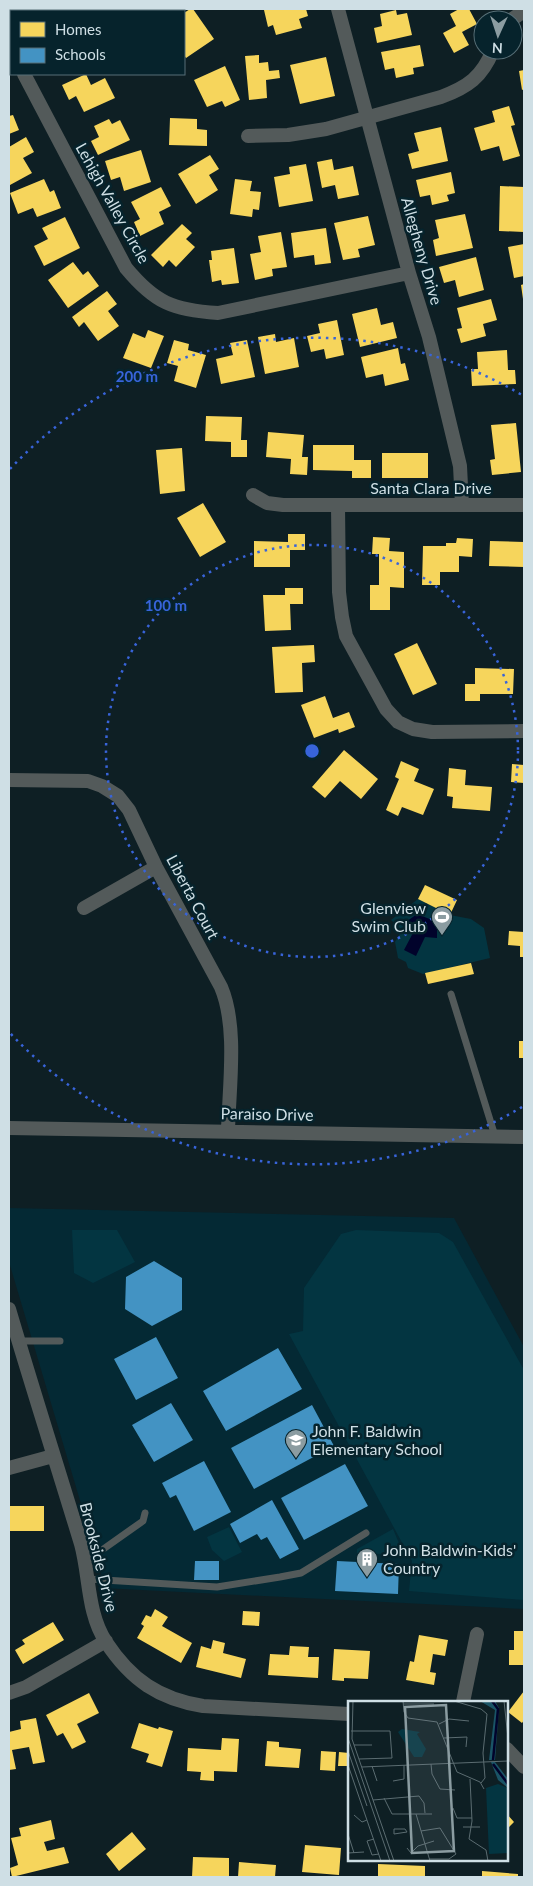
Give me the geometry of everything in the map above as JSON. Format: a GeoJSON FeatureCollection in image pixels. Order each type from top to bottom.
{"type":"FeatureCollection","features":[{"type":"Feature","properties":{"kind":"street","name":"Allegheny Drive"},"geometry":{"type":"LineString","coordinates":[[338,9],[409,273],[429,337],[460,466],[462,506]]}},
{"type":"Feature","properties":{"kind":"street"},"geometry":{"type":"LineString","coordinates":[[248,136],[288,135],[307,132],[367,118],[441,97],[460,90],[476,79],[489,60]]}},
{"type":"Feature","properties":{"kind":"street","name":"Lehigh Valley Circle"},"geometry":{"type":"LineString","coordinates":[[25,75],[126,268],[142,288],[163,302],[189,311],[218,313],[409,273]]}},
{"type":"Feature","properties":{"kind":"street","name":"Santa Clara Drive"},"geometry":{"type":"LineString","coordinates":[[253,495],[266,502],[283,506],[524,505]]}},
{"type":"Feature","properties":{"kind":"street"},"geometry":{"type":"LineString","coordinates":[[338,506],[339,592],[346,636],[386,709],[398,722],[413,729],[432,732],[524,731]]}},
{"type":"Feature","properties":{"kind":"street","name":"Liberta Court"},"geometry":{"type":"LineString","coordinates":[[9,780],[88,781],[102,786],[118,796],[130,810],[156,868],[222,987],[228,1003],[231,1028],[228,1131]]}},
{"type":"Feature","properties":{"kind":"street"},"geometry":{"type":"LineString","coordinates":[[84,908],[156,868]]}},
{"type":"Feature","properties":{"kind":"street","name":"Paraiso Drive"},"geometry":{"type":"LineString","coordinates":[[9,1128],[524,1137]]}},
{"type":"Feature","properties":{"kind":"street","name":"Brookside Drive"},"geometry":{"type":"LineString","coordinates":[[9,1309],[81,1546],[94,1615],[106,1641],[137,1679],[150,1689],[184,1703],[203,1706],[348,1714]]}},
{"type":"Feature","properties":{"kind":"street"},"geometry":{"type":"LineString","coordinates":[[9,1468],[53,1456]]}},
{"type":"Feature","properties":{"kind":"street"},"geometry":{"type":"LineString","coordinates":[[463,1701],[477,1634]]}},
{"type":"Feature","properties":{"kind":"street"},"geometry":{"type":"LineString","coordinates":[[9,1693],[26,1687],[106,1641]]}},
{"type":"Feature","properties":{"kind":"street"},"geometry":{"type":"LineString","coordinates":[[508,1750],[524,1767]]}},
{"type":"Feature","properties":{"kind":"lane"},"geometry":{"type":"LineString","coordinates":[[451,994],[495,1136]]}},
{"type":"Feature","properties":{"kind":"lane"},"geometry":{"type":"LineString","coordinates":[[18,1341],[60,1341]]}},
{"type":"Feature","properties":{"kind":"lane"},"geometry":{"type":"LineString","coordinates":[[85,1563],[144,1521],[145,1513]]}},
{"type":"Feature","properties":{"kind":"lane"},"geometry":{"type":"LineString","coordinates":[[88,1579],[217,1587],[280,1577],[301,1573],[366,1533]]}},
{"type":"Feature","properties":{"kind":"shaded area","name":"Glenview Swim Club"},"geometry":{"type":"Polygon","coordinates":[[[418,899],[450,915],[471,919],[484,928],[490,958],[423,974],[408,968],[406,962],[398,958],[395,942],[402,930],[391,920],[418,899]]]}},
{"type":"Feature","properties":{"kind":"shaded area"},"geometry":{"type":"Polygon","coordinates":[[[417,914],[437,924],[437,938],[425,937],[416,956],[404,950],[414,931],[406,922],[417,914]]]}},
{"type":"Feature","properties":{"kind":"shaded area","name":"John F. Baldwin Elementary School"},"geometry":{"type":"Polygon","coordinates":[[[9,1208],[454,1218],[524,1347],[524,1609],[102,1588],[101,1571],[9,1262],[9,1208]]]}},
{"type":"Feature","properties":{"kind":"shaded area"},"geometry":{"type":"Polygon","coordinates":[[[72,1230],[117,1230],[135,1262],[93,1283],[74,1273],[72,1230]]]}},
{"type":"Feature","properties":{"kind":"shaded area"},"geometry":{"type":"Polygon","coordinates":[[[356,1230],[439,1233],[453,1242],[524,1370],[524,1600],[409,1591],[412,1561],[289,1334],[303,1331],[304,1288],[341,1234],[356,1230]]]}},
{"type":"Feature","properties":{"kind":"shaded area"},"geometry":{"type":"Polygon","coordinates":[[[229,1527],[242,1552],[224,1561],[212,1550],[207,1537],[229,1527]]]}},
{"type":"Feature","properties":{"kind":"shaded area"},"geometry":{"type":"Polygon","coordinates":[[[393,1529],[404,1555],[357,1553],[357,1549],[393,1529]]]}},
{"type":"Feature","properties":{"kind":"building: Homes"},"geometry":{"type":"Polygon","coordinates":[[[30,9],[66,10],[30,10],[30,9]]]}},
{"type":"Feature","properties":{"kind":"building: Homes"},"geometry":{"type":"Polygon","coordinates":[[[94,9],[122,9],[118,10],[94,9]]]}},
{"type":"Feature","properties":{"kind":"building: Homes"},"geometry":{"type":"Polygon","coordinates":[[[193,9],[214,39],[186,58],[185,56],[185,12],[193,9]]]}},
{"type":"Feature","properties":{"kind":"building: Homes"},"geometry":{"type":"Polygon","coordinates":[[[306,9],[308,16],[299,19],[302,28],[276,35],[273,25],[268,27],[264,10],[306,9]]]}},
{"type":"Feature","properties":{"kind":"building: Homes"},"geometry":{"type":"Polygon","coordinates":[[[459,9],[469,9],[473,16],[473,26],[462,32],[469,45],[454,53],[443,33],[456,26],[450,14],[459,9]]]}},
{"type":"Feature","properties":{"kind":"building: Homes"},"geometry":{"type":"Polygon","coordinates":[[[396,10],[397,15],[407,13],[412,35],[377,43],[374,28],[382,26],[380,14],[396,10]]]}},
{"type":"Feature","properties":{"kind":"building: Homes"},"geometry":{"type":"Polygon","coordinates":[[[420,45],[424,66],[413,68],[414,74],[396,78],[394,68],[385,70],[381,52],[420,45]]]}},
{"type":"Feature","properties":{"kind":"building: Homes"},"geometry":{"type":"Polygon","coordinates":[[[259,55],[259,63],[268,62],[269,71],[279,70],[280,78],[266,80],[267,98],[249,100],[245,56],[259,55]]]}},
{"type":"Feature","properties":{"kind":"building: Homes"},"geometry":{"type":"Polygon","coordinates":[[[326,57],[335,96],[300,104],[290,65],[326,57]]]}},
{"type":"Feature","properties":{"kind":"building: Homes"},"geometry":{"type":"Polygon","coordinates":[[[225,66],[240,100],[225,107],[222,101],[207,107],[194,80],[225,66]]]}},
{"type":"Feature","properties":{"kind":"building: Homes"},"geometry":{"type":"Polygon","coordinates":[[[524,70],[524,89],[522,90],[519,71],[524,70]]]}},
{"type":"Feature","properties":{"kind":"building: Homes"},"geometry":{"type":"Polygon","coordinates":[[[84,75],[86,75],[91,85],[105,78],[115,98],[84,112],[76,96],[69,100],[62,85],[84,75]]]}},
{"type":"Feature","properties":{"kind":"building: Homes"},"geometry":{"type":"Polygon","coordinates":[[[509,106],[515,125],[511,126],[520,156],[503,161],[499,146],[481,151],[474,128],[495,122],[492,111],[509,106]]]}},
{"type":"Feature","properties":{"kind":"building: Homes"},"geometry":{"type":"Polygon","coordinates":[[[13,115],[19,130],[9,134],[9,116],[13,115]]]}},
{"type":"Feature","properties":{"kind":"building: Homes"},"geometry":{"type":"Polygon","coordinates":[[[170,118],[197,119],[197,129],[207,130],[207,146],[169,145],[170,118]]]}},
{"type":"Feature","properties":{"kind":"building: Homes"},"geometry":{"type":"Polygon","coordinates":[[[109,119],[112,124],[120,120],[130,140],[98,155],[91,141],[99,137],[94,126],[109,119]]]}},
{"type":"Feature","properties":{"kind":"building: Homes"},"geometry":{"type":"Polygon","coordinates":[[[441,127],[448,161],[412,169],[408,154],[419,151],[414,133],[441,127]]]}},
{"type":"Feature","properties":{"kind":"building: Homes"},"geometry":{"type":"Polygon","coordinates":[[[26,137],[34,152],[23,158],[32,173],[10,185],[9,147],[26,137]]]}},
{"type":"Feature","properties":{"kind":"building: Homes"},"geometry":{"type":"Polygon","coordinates":[[[141,150],[151,182],[124,191],[120,177],[111,180],[105,161],[141,150]]]}},
{"type":"Feature","properties":{"kind":"building: Homes"},"geometry":{"type":"Polygon","coordinates":[[[210,155],[219,169],[209,175],[218,190],[196,204],[178,174],[210,155]]]}},
{"type":"Feature","properties":{"kind":"building: Homes"},"geometry":{"type":"Polygon","coordinates":[[[332,159],[334,170],[353,166],[359,195],[338,199],[335,185],[322,188],[317,162],[332,159]]]}},
{"type":"Feature","properties":{"kind":"building: Homes"},"geometry":{"type":"Polygon","coordinates":[[[306,164],[313,201],[279,207],[274,177],[290,174],[289,167],[306,164]]]}},
{"type":"Feature","properties":{"kind":"building: Homes"},"geometry":{"type":"Polygon","coordinates":[[[451,172],[455,193],[447,195],[449,201],[432,205],[430,195],[420,197],[416,180],[451,172]]]}},
{"type":"Feature","properties":{"kind":"building: Homes"},"geometry":{"type":"Polygon","coordinates":[[[44,179],[50,192],[54,190],[61,208],[37,217],[33,208],[18,214],[10,193],[44,179]]]}},
{"type":"Feature","properties":{"kind":"building: Homes"},"geometry":{"type":"Polygon","coordinates":[[[235,179],[252,181],[250,191],[261,192],[259,210],[253,209],[252,217],[230,214],[235,179]]]}},
{"type":"Feature","properties":{"kind":"building: Homes"},"geometry":{"type":"Polygon","coordinates":[[[500,186],[524,187],[524,232],[499,231],[500,186]]]}},
{"type":"Feature","properties":{"kind":"building: Homes"},"geometry":{"type":"Polygon","coordinates":[[[161,187],[171,206],[159,212],[164,224],[140,236],[134,222],[140,219],[131,202],[161,187]]]}},
{"type":"Feature","properties":{"kind":"building: Homes"},"geometry":{"type":"Polygon","coordinates":[[[465,214],[473,248],[436,256],[433,240],[439,238],[435,220],[465,214]]]}},
{"type":"Feature","properties":{"kind":"building: Homes"},"geometry":{"type":"Polygon","coordinates":[[[368,216],[375,245],[358,249],[360,257],[343,260],[334,223],[368,216]]]}},
{"type":"Feature","properties":{"kind":"building: Homes"},"geometry":{"type":"Polygon","coordinates":[[[65,217],[80,248],[44,266],[34,246],[48,239],[42,228],[65,217]]]}},
{"type":"Feature","properties":{"kind":"building: Homes"},"geometry":{"type":"Polygon","coordinates":[[[182,224],[192,233],[186,239],[195,247],[176,267],[169,260],[163,267],[151,255],[182,224]]]}},
{"type":"Feature","properties":{"kind":"building: Homes"},"geometry":{"type":"Polygon","coordinates":[[[326,228],[331,263],[315,265],[314,255],[294,258],[291,233],[326,228]]]}},
{"type":"Feature","properties":{"kind":"building: Homes"},"geometry":{"type":"Polygon","coordinates":[[[281,232],[287,267],[272,269],[273,276],[255,280],[250,254],[261,252],[258,236],[281,232]]]}},
{"type":"Feature","properties":{"kind":"building: Homes"},"geometry":{"type":"Polygon","coordinates":[[[524,244],[524,276],[514,278],[508,247],[524,244]]]}},
{"type":"Feature","properties":{"kind":"building: Homes"},"geometry":{"type":"Polygon","coordinates":[[[234,248],[239,283],[222,285],[221,280],[212,282],[209,260],[212,260],[211,251],[234,248]]]}},
{"type":"Feature","properties":{"kind":"building: Homes"},"geometry":{"type":"Polygon","coordinates":[[[476,257],[484,290],[459,297],[455,280],[444,283],[439,267],[476,257]]]}},
{"type":"Feature","properties":{"kind":"building: Homes"},"geometry":{"type":"Polygon","coordinates":[[[73,262],[83,275],[88,271],[99,286],[68,308],[48,280],[73,262]]]}},
{"type":"Feature","properties":{"kind":"building: Homes"},"geometry":{"type":"Polygon","coordinates":[[[524,284],[524,299],[523,299],[521,285],[524,284]]]}},
{"type":"Feature","properties":{"kind":"building: Homes"},"geometry":{"type":"Polygon","coordinates":[[[107,291],[117,304],[108,311],[119,326],[98,341],[84,322],[79,327],[72,317],[107,291]]]}},
{"type":"Feature","properties":{"kind":"building: Homes"},"geometry":{"type":"Polygon","coordinates":[[[491,299],[497,320],[483,324],[486,336],[461,343],[457,329],[462,328],[457,308],[491,299]]]}},
{"type":"Feature","properties":{"kind":"building: Homes"},"geometry":{"type":"Polygon","coordinates":[[[377,308],[381,325],[393,322],[397,338],[360,347],[352,314],[377,308]]]}},
{"type":"Feature","properties":{"kind":"building: Homes"},"geometry":{"type":"Polygon","coordinates":[[[337,320],[344,355],[326,359],[324,349],[311,352],[307,336],[320,333],[318,324],[337,320]]]}},
{"type":"Feature","properties":{"kind":"building: Homes"},"geometry":{"type":"Polygon","coordinates":[[[148,330],[164,336],[151,368],[123,358],[133,333],[145,338],[148,330]]]}},
{"type":"Feature","properties":{"kind":"building: Homes"},"geometry":{"type":"Polygon","coordinates":[[[275,334],[276,342],[294,338],[299,367],[265,374],[258,337],[275,334]]]}},
{"type":"Feature","properties":{"kind":"building: Homes"},"geometry":{"type":"Polygon","coordinates":[[[174,340],[189,344],[188,350],[206,355],[196,388],[174,381],[178,366],[167,363],[174,340]]]}},
{"type":"Feature","properties":{"kind":"building: Homes"},"geometry":{"type":"Polygon","coordinates":[[[247,340],[255,377],[221,384],[216,359],[233,355],[230,343],[247,340]]]}},
{"type":"Feature","properties":{"kind":"building: Homes"},"geometry":{"type":"Polygon","coordinates":[[[398,348],[401,364],[405,363],[409,380],[385,386],[383,374],[366,378],[361,357],[398,348]]]}},
{"type":"Feature","properties":{"kind":"building: Homes"},"geometry":{"type":"Polygon","coordinates":[[[507,350],[508,370],[515,370],[516,384],[472,386],[471,369],[478,369],[477,352],[507,350]]]}},
{"type":"Feature","properties":{"kind":"building: Homes"},"geometry":{"type":"Polygon","coordinates":[[[206,416],[242,417],[241,440],[247,440],[247,457],[231,457],[231,442],[205,441],[206,416]]]}},
{"type":"Feature","properties":{"kind":"building: Homes"},"geometry":{"type":"Polygon","coordinates":[[[516,423],[521,472],[492,475],[490,460],[495,459],[491,425],[516,423]]]}},
{"type":"Feature","properties":{"kind":"building: Homes"},"geometry":{"type":"Polygon","coordinates":[[[268,432],[304,435],[302,457],[308,457],[307,475],[290,474],[291,459],[266,457],[268,432]]]}},
{"type":"Feature","properties":{"kind":"building: Homes"},"geometry":{"type":"Polygon","coordinates":[[[313,445],[354,445],[354,460],[371,460],[371,478],[352,478],[352,471],[313,470],[313,445]]]}},
{"type":"Feature","properties":{"kind":"building: Homes"},"geometry":{"type":"Polygon","coordinates":[[[182,448],[185,491],[160,494],[156,450],[182,448]]]}},
{"type":"Feature","properties":{"kind":"building: Homes"},"geometry":{"type":"Polygon","coordinates":[[[382,453],[428,453],[428,478],[382,478],[382,453]]]}},
{"type":"Feature","properties":{"kind":"building: Homes"},"geometry":{"type":"Polygon","coordinates":[[[203,503],[226,542],[200,557],[177,518],[203,503]]]}},
{"type":"Feature","properties":{"kind":"building: Homes"},"geometry":{"type":"Polygon","coordinates":[[[288,534],[305,534],[305,550],[290,550],[290,567],[254,567],[254,541],[288,542],[288,534]]]}},
{"type":"Feature","properties":{"kind":"building: Homes"},"geometry":{"type":"Polygon","coordinates":[[[373,537],[390,538],[389,551],[404,552],[404,588],[390,587],[390,610],[370,610],[370,585],[379,585],[379,554],[372,554],[373,537]]]}},
{"type":"Feature","properties":{"kind":"building: Homes"},"geometry":{"type":"Polygon","coordinates":[[[457,538],[473,539],[472,557],[459,556],[459,572],[440,572],[440,585],[422,585],[423,546],[446,546],[446,543],[456,543],[457,538]]]}},
{"type":"Feature","properties":{"kind":"building: Homes"},"geometry":{"type":"Polygon","coordinates":[[[490,541],[524,542],[524,567],[489,566],[490,541]]]}},
{"type":"Feature","properties":{"kind":"building: Homes"},"geometry":{"type":"Polygon","coordinates":[[[285,588],[303,588],[303,604],[290,604],[291,630],[265,631],[263,595],[285,595],[285,588]]]}},
{"type":"Feature","properties":{"kind":"building: Homes"},"geometry":{"type":"Polygon","coordinates":[[[417,643],[437,684],[413,695],[394,654],[417,643]]]}},
{"type":"Feature","properties":{"kind":"building: Homes"},"geometry":{"type":"Polygon","coordinates":[[[314,645],[315,662],[302,663],[303,692],[275,693],[272,647],[314,645]]]}},
{"type":"Feature","properties":{"kind":"building: Homes"},"geometry":{"type":"Polygon","coordinates":[[[475,668],[514,669],[513,694],[480,694],[480,701],[465,701],[465,684],[475,684],[475,668]]]}},
{"type":"Feature","properties":{"kind":"building: Homes"},"geometry":{"type":"Polygon","coordinates":[[[325,696],[333,718],[349,712],[355,727],[339,733],[338,729],[314,738],[301,705],[325,696]]]}},
{"type":"Feature","properties":{"kind":"building: Homes"},"geometry":{"type":"Polygon","coordinates":[[[344,750],[378,779],[361,799],[340,781],[325,798],[312,787],[344,750]]]}},
{"type":"Feature","properties":{"kind":"building: Homes"},"geometry":{"type":"Polygon","coordinates":[[[401,761],[419,769],[414,781],[434,789],[423,815],[402,807],[398,816],[386,810],[399,779],[395,777],[401,761]]]}},
{"type":"Feature","properties":{"kind":"building: Homes"},"geometry":{"type":"Polygon","coordinates":[[[512,764],[524,765],[524,783],[511,782],[512,764]]]}},
{"type":"Feature","properties":{"kind":"building: Homes"},"geometry":{"type":"Polygon","coordinates":[[[449,768],[466,770],[465,785],[492,787],[490,811],[452,808],[453,797],[447,796],[449,768]]]}},
{"type":"Feature","properties":{"kind":"building: Homes"},"geometry":{"type":"Polygon","coordinates":[[[425,885],[457,900],[450,915],[418,899],[425,885]]]}},
{"type":"Feature","properties":{"kind":"building: Homes"},"geometry":{"type":"Polygon","coordinates":[[[509,931],[524,932],[524,957],[520,957],[520,946],[508,945],[509,931]]]}},
{"type":"Feature","properties":{"kind":"building: Homes"},"geometry":{"type":"Polygon","coordinates":[[[471,963],[474,974],[428,984],[425,973],[471,963]]]}},
{"type":"Feature","properties":{"kind":"building: Homes"},"geometry":{"type":"Polygon","coordinates":[[[519,1041],[524,1041],[524,1058],[519,1058],[519,1041]]]}},
{"type":"Feature","properties":{"kind":"building: Homes"},"geometry":{"type":"Polygon","coordinates":[[[9,1506],[44,1506],[44,1531],[9,1531],[9,1506]]]}},
{"type":"Feature","properties":{"kind":"building: Homes"},"geometry":{"type":"Polygon","coordinates":[[[155,1609],[168,1617],[162,1626],[192,1643],[181,1663],[137,1638],[144,1626],[141,1624],[146,1615],[151,1617],[155,1609]]]}},
{"type":"Feature","properties":{"kind":"building: Homes"},"geometry":{"type":"Polygon","coordinates":[[[243,1611],[260,1612],[259,1626],[242,1625],[243,1611]]]}},
{"type":"Feature","properties":{"kind":"building: Homes"},"geometry":{"type":"Polygon","coordinates":[[[53,1622],[64,1640],[23,1664],[15,1650],[25,1644],[22,1640],[53,1622]]]}},
{"type":"Feature","properties":{"kind":"building: Homes"},"geometry":{"type":"Polygon","coordinates":[[[514,1631],[524,1631],[524,1665],[509,1665],[509,1650],[514,1650],[514,1631]]]}},
{"type":"Feature","properties":{"kind":"building: Homes"},"geometry":{"type":"Polygon","coordinates":[[[419,1635],[448,1640],[445,1656],[433,1654],[430,1672],[436,1673],[434,1685],[406,1680],[410,1661],[414,1662],[419,1635]]]}},
{"type":"Feature","properties":{"kind":"building: Homes"},"geometry":{"type":"Polygon","coordinates":[[[213,1640],[225,1643],[223,1653],[246,1659],[241,1678],[196,1667],[201,1646],[211,1649],[213,1640]]]}},
{"type":"Feature","properties":{"kind":"building: Homes"},"geometry":{"type":"Polygon","coordinates":[[[290,1646],[309,1647],[308,1657],[319,1657],[318,1678],[268,1675],[270,1654],[289,1655],[290,1646]]]}},
{"type":"Feature","properties":{"kind":"building: Homes"},"geometry":{"type":"Polygon","coordinates":[[[334,1649],[370,1651],[368,1679],[344,1678],[344,1681],[332,1680],[334,1649]]]}},
{"type":"Feature","properties":{"kind":"building: Homes"},"geometry":{"type":"Polygon","coordinates":[[[524,1691],[524,1720],[522,1723],[508,1712],[524,1691]]]}},
{"type":"Feature","properties":{"kind":"building: Homes"},"geometry":{"type":"Polygon","coordinates":[[[89,1693],[99,1713],[77,1724],[86,1742],[72,1749],[63,1733],[57,1736],[46,1715],[89,1693]]]}},
{"type":"Feature","properties":{"kind":"building: Homes"},"geometry":{"type":"Polygon","coordinates":[[[36,1718],[45,1762],[33,1764],[29,1747],[12,1750],[16,1769],[9,1770],[9,1732],[21,1729],[20,1721],[36,1718]]]}},
{"type":"Feature","properties":{"kind":"building: Homes"},"geometry":{"type":"Polygon","coordinates":[[[139,1723],[173,1731],[162,1767],[146,1762],[149,1754],[131,1748],[139,1723]]]}},
{"type":"Feature","properties":{"kind":"building: Homes"},"geometry":{"type":"Polygon","coordinates":[[[222,1738],[239,1739],[237,1772],[214,1771],[214,1781],[200,1780],[201,1772],[187,1771],[188,1748],[221,1750],[222,1738]]]}},
{"type":"Feature","properties":{"kind":"building: Homes"},"geometry":{"type":"Polygon","coordinates":[[[267,1741],[279,1742],[279,1747],[301,1749],[299,1768],[265,1766],[267,1741]]]}},
{"type":"Feature","properties":{"kind":"building: Homes"},"geometry":{"type":"Polygon","coordinates":[[[321,1751],[336,1752],[335,1771],[320,1770],[321,1751]]]}},
{"type":"Feature","properties":{"kind":"building: Homes"},"geometry":{"type":"Polygon","coordinates":[[[339,1752],[348,1753],[348,1766],[338,1766],[339,1752]]]}},
{"type":"Feature","properties":{"kind":"building: Homes"},"geometry":{"type":"Polygon","coordinates":[[[508,1815],[514,1822],[508,1828],[508,1815]]]}},
{"type":"Feature","properties":{"kind":"building: Homes"},"geometry":{"type":"Polygon","coordinates":[[[51,1820],[55,1839],[44,1842],[47,1851],[64,1847],[69,1863],[12,1877],[10,1868],[18,1865],[11,1838],[21,1836],[19,1828],[51,1820]]]}},
{"type":"Feature","properties":{"kind":"building: Homes"},"geometry":{"type":"Polygon","coordinates":[[[132,1832],[146,1849],[119,1871],[106,1854],[132,1832]]]}},
{"type":"Feature","properties":{"kind":"building: Homes"},"geometry":{"type":"Polygon","coordinates":[[[305,1845],[341,1848],[339,1875],[302,1872],[305,1845]]]}},
{"type":"Feature","properties":{"kind":"building: Homes"},"geometry":{"type":"Polygon","coordinates":[[[193,1857],[229,1858],[229,1877],[192,1877],[193,1857]]]}},
{"type":"Feature","properties":{"kind":"building: Homes"},"geometry":{"type":"Polygon","coordinates":[[[239,1862],[276,1865],[275,1877],[238,1877],[239,1862]]]}},
{"type":"Feature","properties":{"kind":"building: Homes"},"geometry":{"type":"Polygon","coordinates":[[[378,1864],[425,1866],[425,1877],[378,1877],[378,1864]]]}},
{"type":"Feature","properties":{"kind":"building: Homes"},"geometry":{"type":"Polygon","coordinates":[[[482,1871],[518,1874],[518,1877],[482,1877],[482,1871]]]}},
{"type":"Feature","properties":{"kind":"building: Schools"},"geometry":{"type":"Polygon","coordinates":[[[154,1261],[182,1278],[182,1310],[152,1326],[125,1309],[126,1277],[154,1261]]]}},
{"type":"Feature","properties":{"kind":"building: Schools"},"geometry":{"type":"Polygon","coordinates":[[[156,1337],[178,1378],[136,1400],[114,1359],[156,1337]]]}},
{"type":"Feature","properties":{"kind":"building: Schools"},"geometry":{"type":"Polygon","coordinates":[[[278,1348],[302,1389],[226,1431],[203,1391],[278,1348]]]}},
{"type":"Feature","properties":{"kind":"building: Schools"},"geometry":{"type":"Polygon","coordinates":[[[171,1403],[193,1440],[154,1462],[132,1425],[171,1403]]]}},
{"type":"Feature","properties":{"kind":"building: Schools"},"geometry":{"type":"Polygon","coordinates":[[[312,1405],[334,1446],[254,1489],[231,1448],[312,1405]]]}},
{"type":"Feature","properties":{"kind":"building: Schools"},"geometry":{"type":"Polygon","coordinates":[[[204,1461],[231,1512],[194,1531],[176,1495],[170,1498],[162,1483],[204,1461]]]}},
{"type":"Feature","properties":{"kind":"building: Schools"},"geometry":{"type":"Polygon","coordinates":[[[345,1464],[368,1506],[304,1540],[281,1498],[345,1464]]]}},
{"type":"Feature","properties":{"kind":"building: Schools"},"geometry":{"type":"Polygon","coordinates":[[[272,1500],[299,1549],[280,1559],[267,1537],[261,1540],[257,1534],[240,1543],[230,1524],[272,1500]]]}},
{"type":"Feature","properties":{"kind":"building: Schools"},"geometry":{"type":"Polygon","coordinates":[[[195,1561],[219,1561],[219,1580],[194,1580],[195,1561]]]}},
{"type":"Feature","properties":{"kind":"building: Schools","name":"John Baldwin-Kids' Country"},"geometry":{"type":"Polygon","coordinates":[[[337,1561],[399,1564],[398,1594],[335,1591],[337,1561]]]}},
{"type":"Feature","properties":{"kind":"place","name":"Glenview Swim Club"},"geometry":{"type":"Point","coordinates":[442,936]}},
{"type":"Feature","properties":{"kind":"place","name":"John F. Baldwin Elementary School"},"geometry":{"type":"Point","coordinates":[296,1459]}},
{"type":"Feature","properties":{"kind":"place","name":"John Baldwin-Kids' Country"},"geometry":{"type":"Point","coordinates":[367,1578]}}]}
